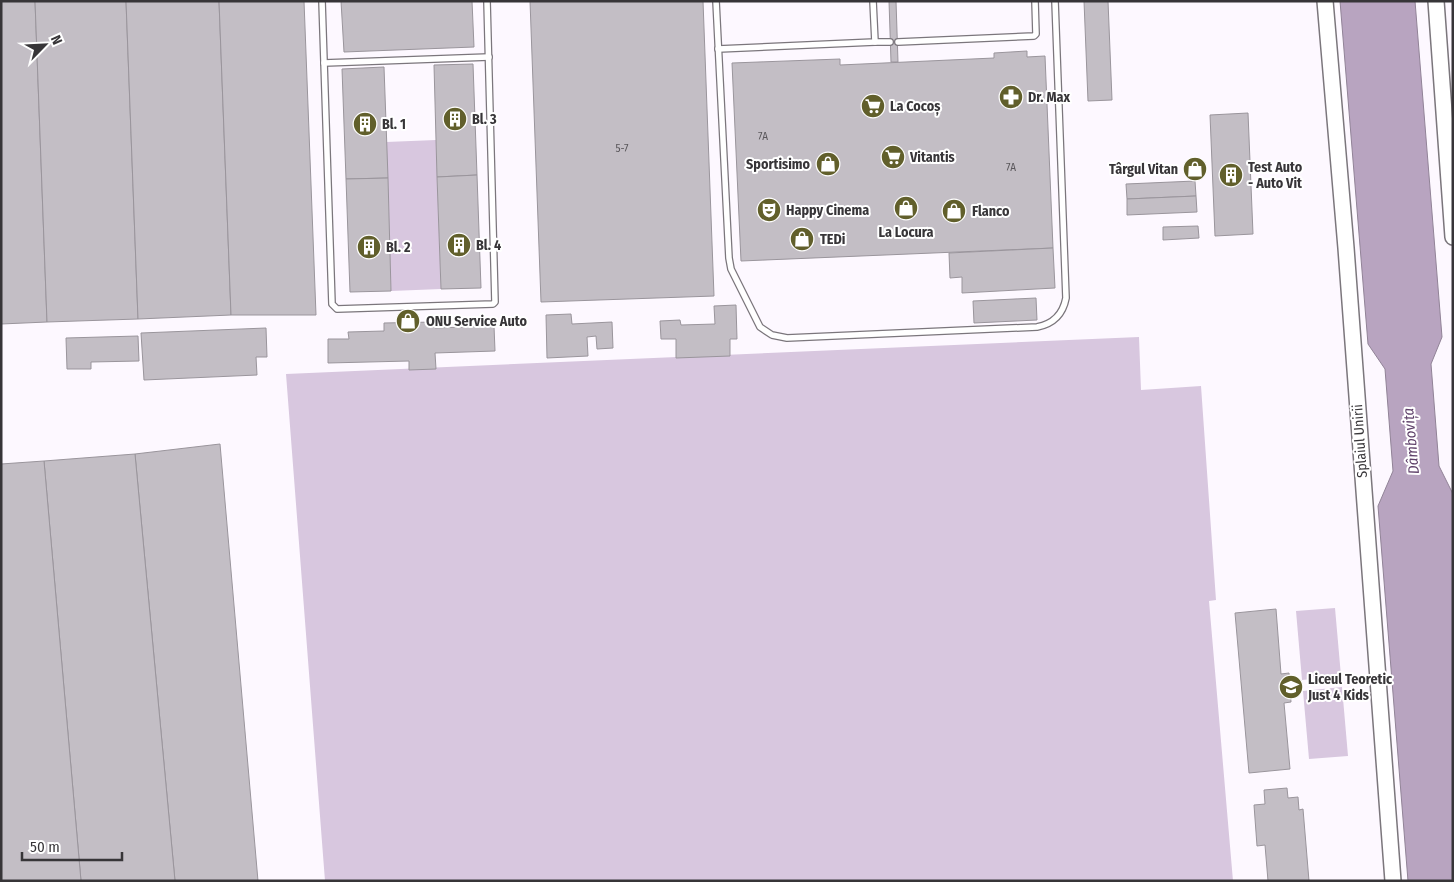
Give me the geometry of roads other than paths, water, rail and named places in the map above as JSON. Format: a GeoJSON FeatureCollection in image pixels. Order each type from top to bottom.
{"type":"FeatureCollection","features":[{"type":"Feature","properties":{"kind":"main road","name":"Splaiul Unirii"},"geometry":{"type":"LineString","coordinates":[[1325,1],[1346,248],[1393,881]]}},
{"type":"Feature","properties":{"kind":"main road"},"geometry":{"type":"LineString","coordinates":[[1436,1],[1453,237]]}},
{"type":"Feature","properties":{"kind":"lane"},"geometry":{"type":"LineString","coordinates":[[322,1],[332,304],[337,309],[492,304],[496,299],[487,1]]}},
{"type":"Feature","properties":{"kind":"lane"},"geometry":{"type":"LineString","coordinates":[[716,1],[731,268],[760,327],[772,335],[787,338],[1037,327],[1050,323],[1061,313],[1066,298],[1055,1]]}},
{"type":"Feature","properties":{"kind":"lane"},"geometry":{"type":"LineString","coordinates":[[873,1],[875,42]]}},
{"type":"Feature","properties":{"kind":"lane"},"geometry":{"type":"LineString","coordinates":[[898,42],[1034,36],[1036,34],[1035,1]]}},
{"type":"Feature","properties":{"kind":"lane"},"geometry":{"type":"LineString","coordinates":[[718,49],[890,42]]}},
{"type":"Feature","properties":{"kind":"lane"},"geometry":{"type":"LineString","coordinates":[[324,63],[489,57]]}},
{"type":"Feature","properties":{"kind":"water","name":"Dâmbovița"},"geometry":{"type":"Polygon","coordinates":[[[1340,1],[1415,1],[1442,337],[1431,364],[1439,466],[1453,494],[1453,881],[1408,881],[1378,506],[1393,471],[1385,369],[1368,344],[1340,1]]]}},
{"type":"Feature","properties":{"kind":"place","name":"Dr. Max"},"geometry":{"type":"Point","coordinates":[1011,97]}},
{"type":"Feature","properties":{"kind":"place","name":"La Cocoș"},"geometry":{"type":"Point","coordinates":[873,106]}},
{"type":"Feature","properties":{"kind":"place","name":"Bl. 3"},"geometry":{"type":"Point","coordinates":[455,119]}},
{"type":"Feature","properties":{"kind":"place","name":"Bl. 1"},"geometry":{"type":"Point","coordinates":[365,124]}},
{"type":"Feature","properties":{"kind":"place","name":"Vitantis"},"geometry":{"type":"Point","coordinates":[893,157]}},
{"type":"Feature","properties":{"kind":"place","name":"Sportisimo"},"geometry":{"type":"Point","coordinates":[828,164]}},
{"type":"Feature","properties":{"kind":"place","name":"Târgul Vitan"},"geometry":{"type":"Point","coordinates":[1195,169]}},
{"type":"Feature","properties":{"kind":"place","name":"Test Auto - Auto Vit"},"geometry":{"type":"Point","coordinates":[1231,175]}},
{"type":"Feature","properties":{"kind":"place","name":"La Locura"},"geometry":{"type":"Point","coordinates":[906,208]}},
{"type":"Feature","properties":{"kind":"place","name":"Happy Cinema"},"geometry":{"type":"Point","coordinates":[769,210]}},
{"type":"Feature","properties":{"kind":"place","name":"Flanco"},"geometry":{"type":"Point","coordinates":[954,211]}},
{"type":"Feature","properties":{"kind":"place","name":"TEDi"},"geometry":{"type":"Point","coordinates":[802,239]}},
{"type":"Feature","properties":{"kind":"place","name":"Bl. 4"},"geometry":{"type":"Point","coordinates":[459,245]}},
{"type":"Feature","properties":{"kind":"place","name":"Bl. 2"},"geometry":{"type":"Point","coordinates":[369,247]}},
{"type":"Feature","properties":{"kind":"place","name":"ONU Service Auto"},"geometry":{"type":"Point","coordinates":[408,321]}},
{"type":"Feature","properties":{"kind":"place","name":"Liceul Teoretic Just 4 Kids"},"geometry":{"type":"Point","coordinates":[1291,687]}}]}
